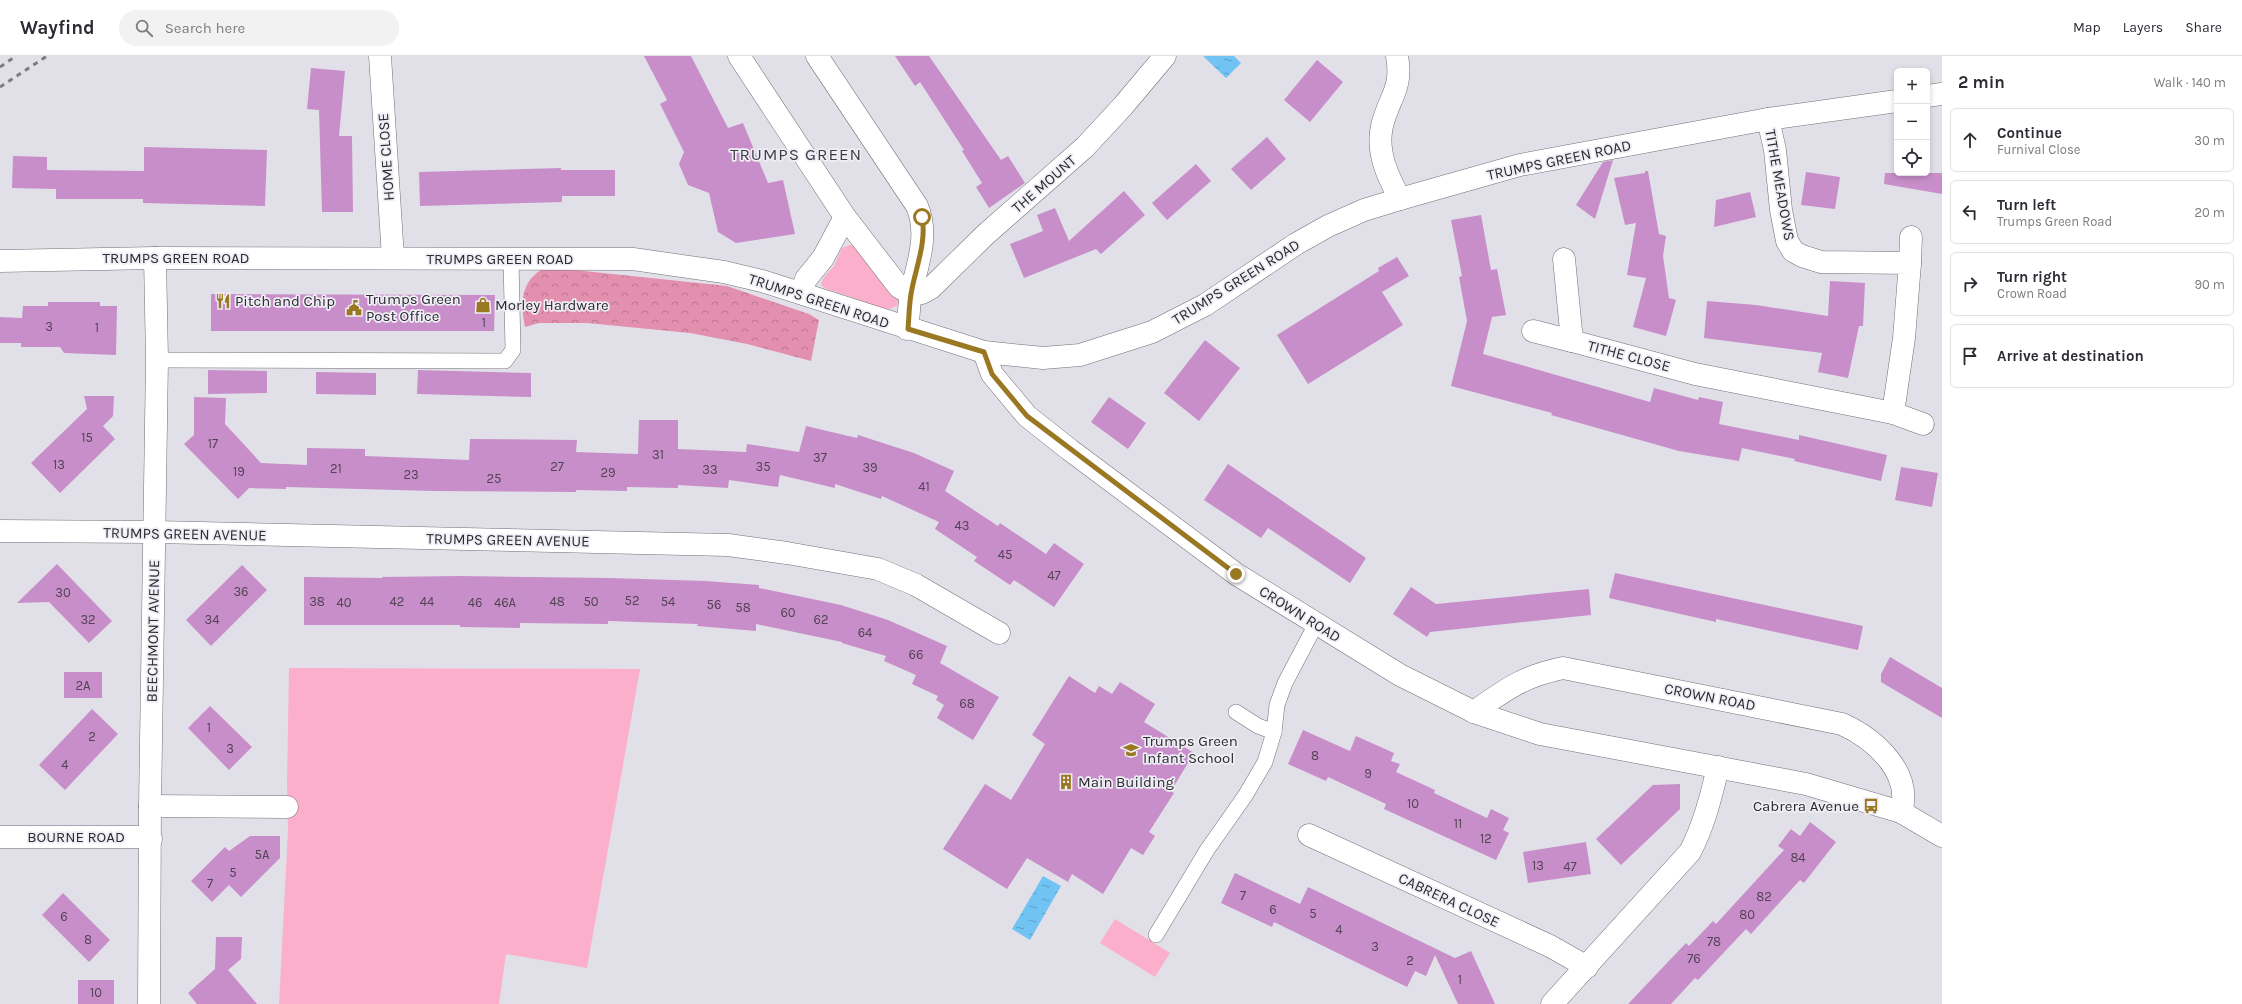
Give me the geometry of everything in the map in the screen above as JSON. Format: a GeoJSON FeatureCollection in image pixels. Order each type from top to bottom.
{"type":"FeatureCollection","features":[{"type":"Feature","properties":{"kind":"street","name":"HOME CLOSE"},"geometry":{"type":"LineString","coordinates":[[380,56],[393,258]]}},
{"type":"Feature","properties":{"kind":"street"},"geometry":{"type":"LineString","coordinates":[[739,56],[845,217],[899,287],[911,294]]}},
{"type":"Feature","properties":{"kind":"street"},"geometry":{"type":"LineString","coordinates":[[817,56],[917,206],[922,217],[923,227],[919,261],[911,294],[908,329]]}},
{"type":"Feature","properties":{"kind":"street","name":"THE MOUNT"},"geometry":{"type":"LineString","coordinates":[[911,294],[922,293],[931,288],[985,236],[1086,147],[1123,106],[1164,56]]}},
{"type":"Feature","properties":{"kind":"street"},"geometry":{"type":"LineString","coordinates":[[1398,56],[1400,70],[1398,85],[1382,126],[1381,142],[1383,163],[1400,199]]}},
{"type":"Feature","properties":{"kind":"street"},"geometry":{"type":"LineString","coordinates":[[1930,96],[1942,94]]}},
{"type":"Feature","properties":{"kind":"street","name":"TRUMPS GREEN ROAD"},"geometry":{"type":"LineString","coordinates":[[0,260],[156,258],[393,258],[632,260],[724,272],[762,281],[908,329],[984,352],[1043,358],[1080,355],[1145,334],[1205,305],[1296,244],[1328,226],[1364,210],[1520,165],[1768,119],[1894,101]]}},
{"type":"Feature","properties":{"kind":"street","name":"TITHE MEADOWS"},"geometry":{"type":"LineString","coordinates":[[1768,119],[1775,150],[1781,210],[1787,241],[1792,251],[1821,262],[1910,263]]}},
{"type":"Feature","properties":{"kind":"street"},"geometry":{"type":"LineString","coordinates":[[801,293],[806,279],[822,258],[845,217]]}},
{"type":"Feature","properties":{"kind":"street"},"geometry":{"type":"LineString","coordinates":[[1911,237],[1904,338],[1893,413],[1923,424]]}},
{"type":"Feature","properties":{"kind":"street","name":"BEECHMONT AVENUE"},"geometry":{"type":"LineString","coordinates":[[149,1004],[150,806],[157,360],[156,258]]}},
{"type":"Feature","properties":{"kind":"street","name":"TITHE CLOSE"},"geometry":{"type":"LineString","coordinates":[[1564,259],[1572,341],[1695,374],[1893,413]]}},
{"type":"Feature","properties":{"kind":"street"},"geometry":{"type":"LineString","coordinates":[[1533,331],[1572,341]]}},
{"type":"Feature","properties":{"kind":"street","name":"CROWN ROAD"},"geometry":{"type":"LineString","coordinates":[[984,352],[992,374],[1027,416],[1236,574],[1400,675],[1474,712],[1540,734],[1806,784],[1901,812],[1942,836]]}},
{"type":"Feature","properties":{"kind":"street","name":"TRUMPS GREEN AVENUE"},"geometry":{"type":"LineString","coordinates":[[0,531],[155,532],[728,545],[788,553],[878,569],[916,585],[999,633]]}},
{"type":"Feature","properties":{"kind":"street","name":"CROWN ROAD"},"geometry":{"type":"LineString","coordinates":[[1474,712],[1508,687],[1538,673],[1563,668],[1842,724],[1867,737],[1879,746],[1890,760],[1898,776],[1905,800],[1901,812]]}},
{"type":"Feature","properties":{"kind":"street"},"geometry":{"type":"LineString","coordinates":[[1552,1004],[1690,852],[1698,838],[1710,804],[1718,768]]}},
{"type":"Feature","properties":{"kind":"street"},"geometry":{"type":"LineString","coordinates":[[150,806],[288,807]]}},
{"type":"Feature","properties":{"kind":"street","name":"CABRERA CLOSE"},"geometry":{"type":"LineString","coordinates":[[1309,835],[1550,946],[1587,967]]}},
{"type":"Feature","properties":{"kind":"street","name":"BOURNE ROAD"},"geometry":{"type":"LineString","coordinates":[[0,837],[140,837],[151,839]]}},
{"type":"Feature","properties":{"kind":"lane"},"geometry":{"type":"LineString","coordinates":[[157,360],[504,361],[513,350],[511,260]]}},
{"type":"Feature","properties":{"kind":"lane"},"geometry":{"type":"LineString","coordinates":[[1156,935],[1208,850],[1245,796],[1265,762],[1274,732],[1277,705],[1285,683],[1316,624]]}},
{"type":"Feature","properties":{"kind":"lane"},"geometry":{"type":"LineString","coordinates":[[1236,712],[1258,726],[1274,732]]}},
{"type":"Feature","properties":{"kind":"shaded area"},"geometry":{"type":"Polygon","coordinates":[[[850,245],[854,246],[899,296],[898,305],[890,309],[883,308],[824,288],[821,284],[824,277],[834,266],[842,248],[850,245]]]}},
{"type":"Feature","properties":{"kind":"shaded area"},"geometry":{"type":"Polygon","coordinates":[[[289,668],[640,669],[587,968],[506,954],[499,1004],[279,1004],[288,830],[287,784],[289,668]]]}},
{"type":"Feature","properties":{"kind":"shaded area"},"geometry":{"type":"Polygon","coordinates":[[[1115,919],[1170,953],[1155,977],[1100,943],[1115,919]]]}},
{"type":"Feature","properties":{"kind":"green space"},"geometry":{"type":"Polygon","coordinates":[[[546,267],[727,286],[809,314],[819,320],[811,361],[747,344],[690,333],[587,323],[539,323],[525,327],[523,317],[524,292],[531,278],[546,267]]]}},
{"type":"Feature","properties":{"kind":"water"},"geometry":{"type":"Polygon","coordinates":[[[1203,56],[1234,56],[1241,63],[1226,78],[1203,56]]]}},
{"type":"Feature","properties":{"kind":"water"},"geometry":{"type":"Polygon","coordinates":[[[1043,876],[1061,886],[1030,940],[1012,929],[1043,876]]]}},
{"type":"Feature","properties":{"kind":"building"},"geometry":{"type":"Polygon","coordinates":[[[644,56],[691,56],[728,128],[743,123],[768,183],[783,180],[795,234],[736,243],[718,232],[709,193],[688,185],[679,164],[684,152],[660,104],[667,100],[644,56]]]}},
{"type":"Feature","properties":{"kind":"building"},"geometry":{"type":"Polygon","coordinates":[[[895,56],[929,56],[1001,160],[1008,156],[1025,183],[989,208],[976,187],[982,183],[962,151],[964,150],[920,82],[915,86],[895,56]]]}},
{"type":"Feature","properties":{"kind":"building"},"geometry":{"type":"Polygon","coordinates":[[[1317,60],[1343,82],[1310,122],[1284,100],[1317,60]]]}},
{"type":"Feature","properties":{"kind":"building"},"geometry":{"type":"Polygon","coordinates":[[[311,68],[345,71],[339,136],[352,136],[353,212],[322,212],[319,110],[307,109],[311,68]]]}},
{"type":"Feature","properties":{"kind":"building"},"geometry":{"type":"Polygon","coordinates":[[[1267,137],[1286,159],[1251,190],[1231,169],[1267,137]]]}},
{"type":"Feature","properties":{"kind":"building"},"geometry":{"type":"Polygon","coordinates":[[[144,147],[267,150],[265,206],[143,203],[143,199],[56,199],[56,189],[12,188],[13,156],[47,157],[47,170],[144,171],[144,147]]]}},
{"type":"Feature","properties":{"kind":"building"},"geometry":{"type":"Polygon","coordinates":[[[1613,160],[1595,219],[1576,205],[1603,162],[1613,160]]]}},
{"type":"Feature","properties":{"kind":"building"},"geometry":{"type":"Polygon","coordinates":[[[1196,164],[1211,181],[1167,220],[1152,203],[1196,164]]]}},
{"type":"Feature","properties":{"kind":"building"},"geometry":{"type":"Polygon","coordinates":[[[561,168],[561,170],[615,170],[615,196],[562,196],[562,202],[420,206],[419,172],[561,168]]]}},
{"type":"Feature","properties":{"kind":"building"},"geometry":{"type":"Polygon","coordinates":[[[1645,171],[1648,171],[1659,234],[1666,236],[1663,256],[1669,298],[1676,300],[1666,336],[1633,327],[1646,278],[1627,275],[1636,223],[1625,225],[1614,178],[1645,173],[1645,171]]]}},
{"type":"Feature","properties":{"kind":"building"},"geometry":{"type":"Polygon","coordinates":[[[1806,172],[1840,177],[1835,209],[1801,205],[1806,172]]]}},
{"type":"Feature","properties":{"kind":"building"},"geometry":{"type":"Polygon","coordinates":[[[1885,173],[1894,173],[1894,176],[1930,176],[1930,173],[1942,173],[1942,194],[1884,184],[1885,173]]]}},
{"type":"Feature","properties":{"kind":"building"},"geometry":{"type":"Polygon","coordinates":[[[1124,191],[1145,215],[1101,254],[1096,249],[1024,278],[1010,244],[1043,231],[1037,215],[1055,208],[1069,241],[1124,191]]]}},
{"type":"Feature","properties":{"kind":"building"},"geometry":{"type":"Polygon","coordinates":[[[1750,192],[1756,217],[1714,227],[1716,200],[1750,192]]]}},
{"type":"Feature","properties":{"kind":"building"},"geometry":{"type":"Polygon","coordinates":[[[1481,215],[1491,270],[1497,269],[1506,315],[1492,317],[1483,354],[1650,402],[1654,388],[1698,400],[1699,397],[1723,402],[1719,424],[1799,440],[1799,435],[1887,455],[1881,481],[1794,461],[1795,459],[1742,448],[1739,461],[1679,451],[1551,415],[1552,413],[1451,386],[1467,321],[1459,277],[1462,276],[1451,220],[1481,215]]]}},
{"type":"Feature","properties":{"kind":"building"},"geometry":{"type":"Polygon","coordinates":[[[1397,257],[1409,276],[1382,292],[1403,325],[1308,384],[1277,335],[1379,271],[1378,268],[1397,257]]]}},
{"type":"Feature","properties":{"kind":"building"},"geometry":{"type":"Polygon","coordinates":[[[1830,281],[1865,283],[1863,326],[1859,326],[1848,378],[1818,372],[1822,353],[1704,338],[1707,301],[1756,305],[1828,316],[1830,281]]]}},
{"type":"Feature","properties":{"kind":"building"},"geometry":{"type":"Polygon","coordinates":[[[211,294],[495,295],[494,331],[211,331],[211,294]]]}},
{"type":"Feature","properties":{"kind":"building"},"geometry":{"type":"Polygon","coordinates":[[[48,302],[100,302],[100,306],[117,306],[116,355],[64,353],[60,347],[21,347],[21,343],[0,343],[0,317],[22,318],[23,306],[48,306],[48,302]]]}},
{"type":"Feature","properties":{"kind":"building"},"geometry":{"type":"Polygon","coordinates":[[[1205,340],[1240,368],[1199,421],[1164,393],[1205,340]]]}},
{"type":"Feature","properties":{"kind":"building"},"geometry":{"type":"Polygon","coordinates":[[[208,370],[267,371],[267,393],[208,394],[208,370]]]}},
{"type":"Feature","properties":{"kind":"building"},"geometry":{"type":"Polygon","coordinates":[[[418,370],[531,373],[531,397],[417,394],[418,370]]]}},
{"type":"Feature","properties":{"kind":"building"},"geometry":{"type":"Polygon","coordinates":[[[316,372],[376,373],[376,395],[316,394],[316,372]]]}},
{"type":"Feature","properties":{"kind":"building"},"geometry":{"type":"Polygon","coordinates":[[[84,396],[114,396],[113,416],[103,426],[115,439],[60,493],[31,463],[87,409],[84,396]]]}},
{"type":"Feature","properties":{"kind":"building"},"geometry":{"type":"Polygon","coordinates":[[[194,397],[226,398],[225,424],[261,463],[307,465],[307,448],[365,449],[365,456],[469,460],[470,439],[577,440],[576,452],[638,454],[639,420],[678,420],[678,449],[746,452],[747,444],[799,452],[806,426],[857,438],[858,435],[914,453],[954,471],[945,491],[998,526],[1000,523],[1046,554],[1054,543],[1084,564],[1054,607],[1014,580],[1010,585],[974,561],[977,557],[935,529],[939,522],[882,496],[881,499],[835,484],[835,488],[780,475],[778,487],[729,480],[728,488],[678,485],[678,488],[627,487],[627,491],[576,490],[576,492],[434,491],[286,487],[286,489],[249,488],[238,499],[184,444],[194,435],[194,397]]]}},
{"type":"Feature","properties":{"kind":"building"},"geometry":{"type":"Polygon","coordinates":[[[1109,397],[1146,423],[1128,449],[1091,422],[1109,397]]]}},
{"type":"Feature","properties":{"kind":"building"},"geometry":{"type":"Polygon","coordinates":[[[1228,464],[1366,558],[1350,583],[1268,528],[1261,538],[1204,500],[1228,464]]]}},
{"type":"Feature","properties":{"kind":"building"},"geometry":{"type":"Polygon","coordinates":[[[1901,467],[1938,473],[1932,507],[1895,500],[1901,467]]]}},
{"type":"Feature","properties":{"kind":"building"},"geometry":{"type":"Polygon","coordinates":[[[57,564],[112,621],[89,643],[49,602],[17,603],[57,564]]]}},
{"type":"Feature","properties":{"kind":"building"},"geometry":{"type":"Polygon","coordinates":[[[242,565],[267,590],[211,646],[186,620],[242,565]]]}},
{"type":"Feature","properties":{"kind":"building"},"geometry":{"type":"Polygon","coordinates":[[[1615,573],[1863,626],[1858,650],[1716,619],[1716,622],[1609,598],[1615,573]]]}},
{"type":"Feature","properties":{"kind":"building"},"geometry":{"type":"Polygon","coordinates":[[[460,576],[609,578],[706,581],[759,585],[759,588],[841,605],[888,620],[947,646],[940,663],[999,697],[973,740],[937,718],[944,705],[936,700],[938,696],[912,684],[916,675],[884,661],[886,656],[842,642],[756,624],[756,631],[697,626],[698,624],[608,621],[608,624],[520,623],[520,628],[460,627],[460,625],[304,625],[304,577],[382,578],[460,576]]]}},
{"type":"Feature","properties":{"kind":"building"},"geometry":{"type":"Polygon","coordinates":[[[1411,587],[1436,604],[1589,589],[1591,615],[1430,632],[1427,637],[1393,614],[1411,587]]]}},
{"type":"Feature","properties":{"kind":"building"},"geometry":{"type":"Polygon","coordinates":[[[1890,657],[1942,688],[1942,718],[1881,682],[1881,674],[1890,657]]]}},
{"type":"Feature","properties":{"kind":"building"},"geometry":{"type":"Polygon","coordinates":[[[64,672],[102,672],[102,698],[64,698],[64,672]]]}},
{"type":"Feature","properties":{"kind":"building","name":"Main Building"},"geometry":{"type":"Polygon","coordinates":[[[1069,676],[1095,693],[1099,686],[1112,694],[1120,682],[1155,704],[1144,722],[1194,753],[1171,791],[1174,793],[1149,832],[1155,836],[1143,855],[1131,848],[1103,894],[1072,874],[1068,882],[1027,858],[1007,889],[943,849],[985,784],[1011,800],[1045,744],[1032,735],[1069,676]]]}},
{"type":"Feature","properties":{"kind":"building"},"geometry":{"type":"Polygon","coordinates":[[[210,706],[252,747],[229,770],[188,728],[210,706]]]}},
{"type":"Feature","properties":{"kind":"building"},"geometry":{"type":"Polygon","coordinates":[[[92,709],[118,734],[65,790],[39,765],[92,709]]]}},
{"type":"Feature","properties":{"kind":"building"},"geometry":{"type":"Polygon","coordinates":[[[1303,730],[1350,751],[1356,736],[1394,753],[1391,761],[1400,764],[1396,772],[1435,790],[1434,793],[1487,818],[1491,809],[1509,818],[1503,830],[1509,833],[1496,860],[1384,809],[1386,804],[1328,777],[1326,781],[1288,764],[1303,730]]]}},
{"type":"Feature","properties":{"kind":"building"},"geometry":{"type":"Polygon","coordinates":[[[1680,784],[1680,809],[1621,865],[1596,839],[1653,785],[1680,784]]]}},
{"type":"Feature","properties":{"kind":"building"},"geometry":{"type":"Polygon","coordinates":[[[1810,822],[1836,842],[1804,883],[1800,880],[1751,934],[1746,929],[1698,980],[1695,978],[1671,1004],[1628,1004],[1686,943],[1689,946],[1713,921],[1716,924],[1784,850],[1778,846],[1791,829],[1800,836],[1810,822]]]}},
{"type":"Feature","properties":{"kind":"building"},"geometry":{"type":"Polygon","coordinates":[[[250,836],[280,836],[280,858],[241,897],[229,885],[212,902],[191,881],[225,847],[229,851],[250,836]]]}},
{"type":"Feature","properties":{"kind":"building"},"geometry":{"type":"Polygon","coordinates":[[[1586,842],[1591,874],[1528,883],[1523,852],[1586,842]]]}},
{"type":"Feature","properties":{"kind":"building"},"geometry":{"type":"Polygon","coordinates":[[[1235,873],[1300,904],[1308,887],[1455,958],[1471,951],[1495,1004],[1458,1004],[1435,955],[1426,976],[1415,971],[1407,987],[1274,922],[1272,927],[1221,903],[1235,873]]]}},
{"type":"Feature","properties":{"kind":"building"},"geometry":{"type":"Polygon","coordinates":[[[63,893],[110,940],[89,962],[42,915],[63,893]]]}},
{"type":"Feature","properties":{"kind":"building"},"geometry":{"type":"Polygon","coordinates":[[[216,937],[242,937],[241,959],[228,970],[257,1004],[197,1004],[188,993],[215,969],[216,937]]]}},
{"type":"Feature","properties":{"kind":"building"},"geometry":{"type":"Polygon","coordinates":[[[78,980],[114,980],[114,1004],[78,1004],[78,980]]]}},
{"type":"Feature","properties":{"kind":"railway"},"geometry":{"type":"LineString","coordinates":[[0,67],[16,56]]}},
{"type":"Feature","properties":{"kind":"railway"},"geometry":{"type":"LineString","coordinates":[[0,87],[47,56]]}},
{"type":"Feature","properties":{"kind":"place","name":"Pitch and Chip"},"geometry":{"type":"Point","coordinates":[223,301]}},
{"type":"Feature","properties":{"kind":"place","name":"Morley Hardware"},"geometry":{"type":"Point","coordinates":[483,305]}},
{"type":"Feature","properties":{"kind":"place","name":"Trumps Green Post Office"},"geometry":{"type":"Point","coordinates":[354,308]}},
{"type":"Feature","properties":{"kind":"place","name":"Trumps Green Infant School"},"geometry":{"type":"Point","coordinates":[1131,750]}},
{"type":"Feature","properties":{"kind":"place","name":"Main Building"},"geometry":{"type":"Point","coordinates":[1066,782]}},
{"type":"Feature","properties":{"kind":"place","name":"Cabrera Avenue"},"geometry":{"type":"Point","coordinates":[1871,806]}},
{"type":"Feature","properties":{"kind":"district","name":"TRUMPS GREEN"},"geometry":{"type":"Point","coordinates":[796,154]}},
{"type":"Feature","properties":{"kind":"route"},"geometry":{"type":"LineString","coordinates":[[922,217],[923,227],[919,261],[911,294],[908,329],[984,352],[992,374],[1027,416],[1236,574]]}}]}
